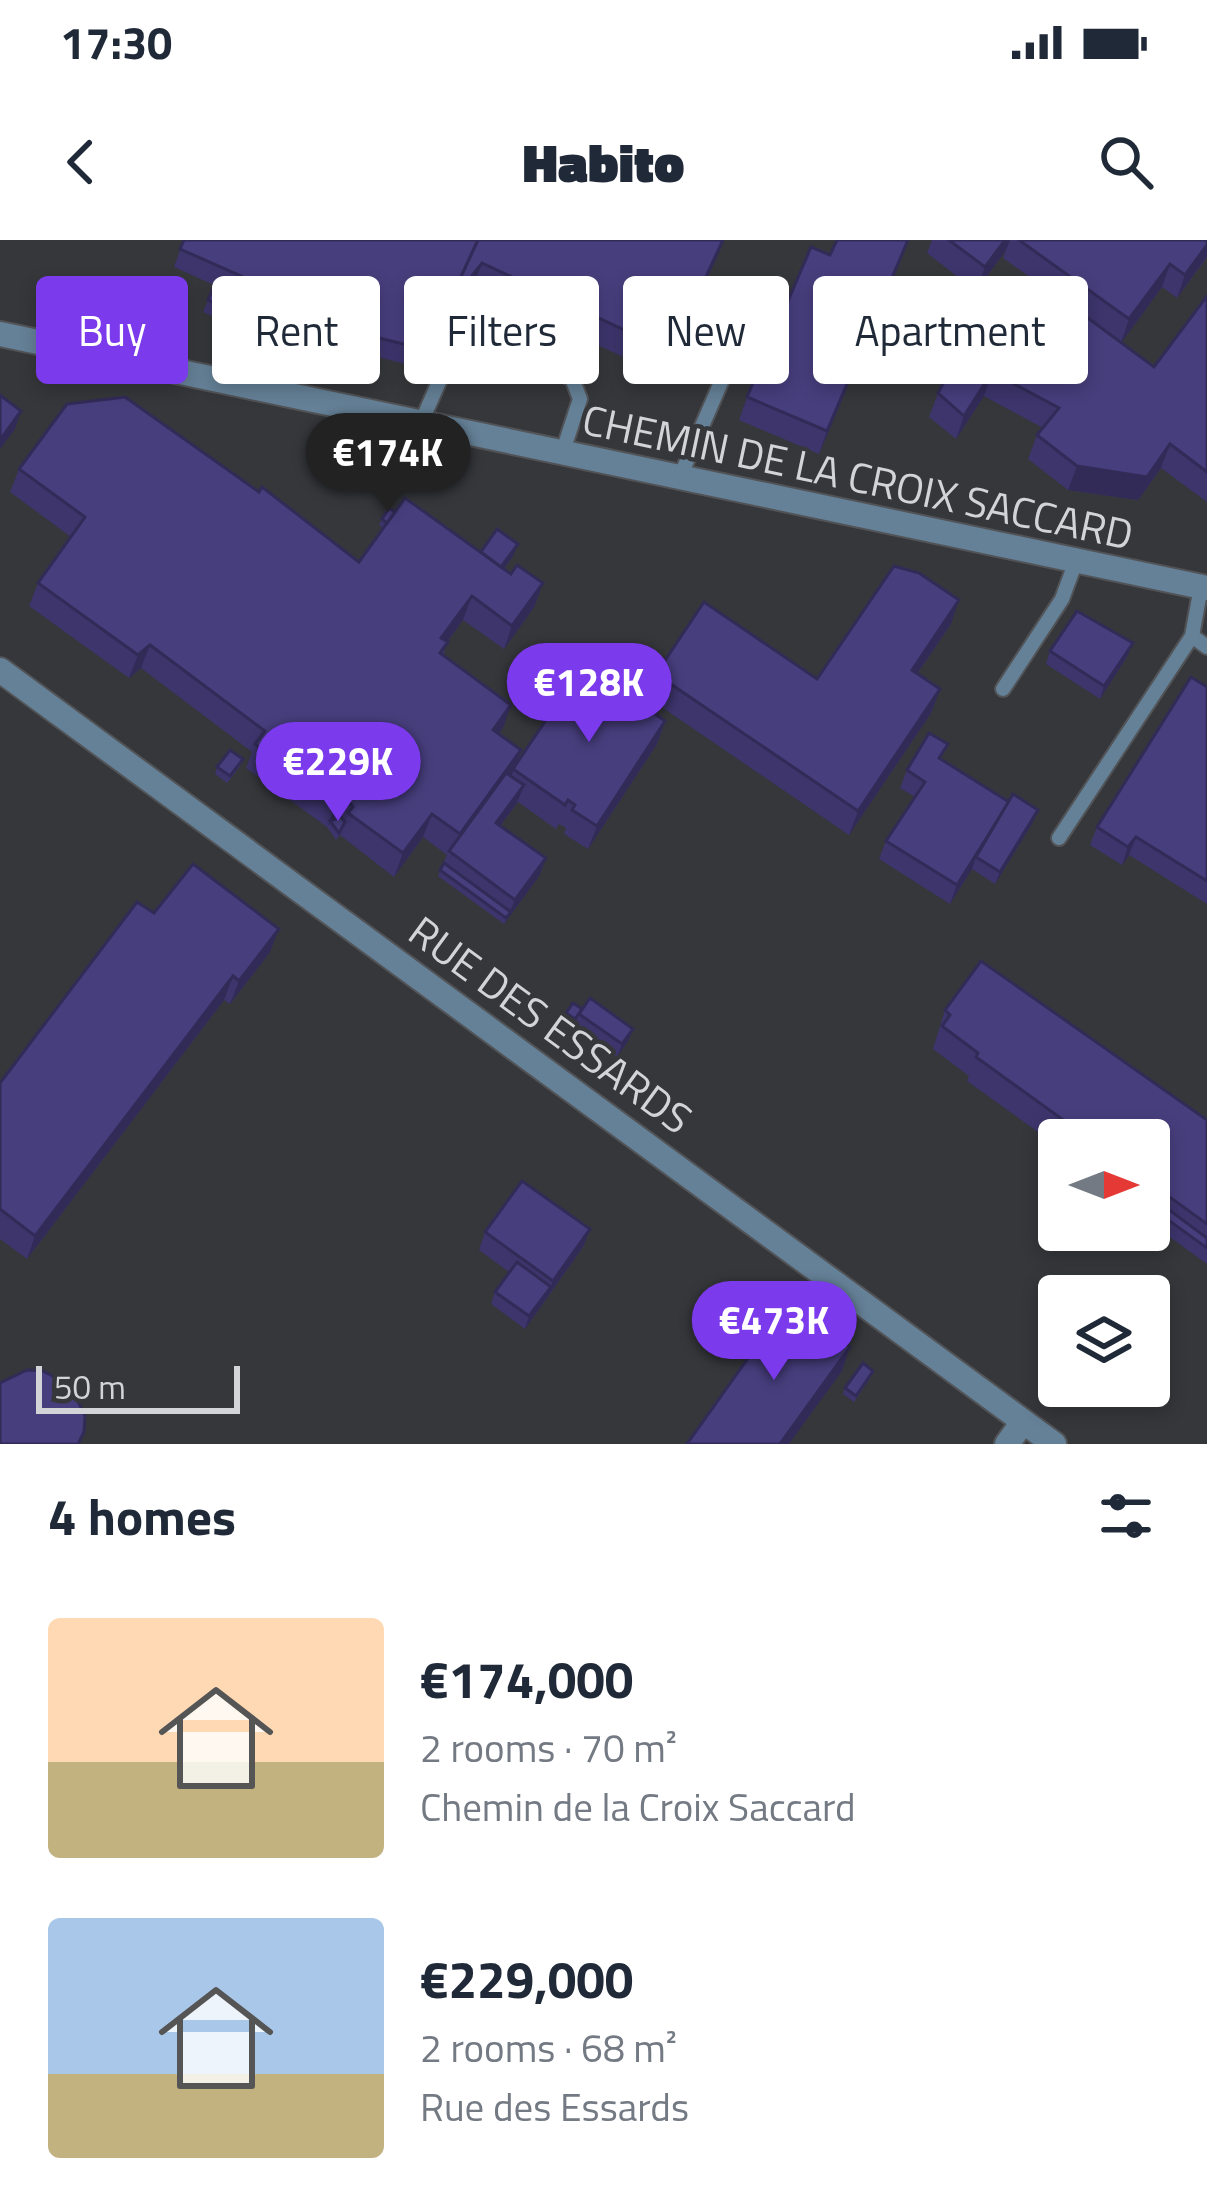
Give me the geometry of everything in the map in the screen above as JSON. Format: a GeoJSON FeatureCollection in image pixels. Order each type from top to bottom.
{"type":"FeatureCollection","features":[{"type":"Feature","properties":{"kind":"street","name":"CHEMIN DE LA CROIX SACCARD"},"geometry":{"type":"LineString","coordinates":[[0,334],[1204,588]]}},
{"type":"Feature","properties":{"kind":"street","name":"RUE DES ESSARDS"},"geometry":{"type":"LineString","coordinates":[[0,670],[1054,1444]]}},
{"type":"Feature","properties":{"kind":"street"},"geometry":{"type":"LineString","coordinates":[[1007,1444],[1023,1422]]}},
{"type":"Feature","properties":{"kind":"lane"},"geometry":{"type":"LineString","coordinates":[[420,425],[453,350],[472,344],[572,378],[580,399],[562,454]]}},
{"type":"Feature","properties":{"kind":"lane"},"geometry":{"type":"LineString","coordinates":[[679,478],[720,384]]}},
{"type":"Feature","properties":{"kind":"lane"},"geometry":{"type":"LineString","coordinates":[[1003,689],[1062,599],[1076,561]]}},
{"type":"Feature","properties":{"kind":"lane"},"geometry":{"type":"LineString","coordinates":[[1059,838],[1192,636],[1204,588]]}},
{"type":"Feature","properties":{"kind":"lane"},"geometry":{"type":"LineString","coordinates":[[1192,636],[1207,646]]}},
{"type":"Feature","properties":{"kind":"building"},"geometry":{"type":"Polygon","coordinates":[[[184,240],[478,240],[462,276],[404,276],[404,344],[380,338],[380,276],[241,276],[180,249],[184,240]]]}},
{"type":"Feature","properties":{"kind":"building"},"geometry":{"type":"Polygon","coordinates":[[[478,240],[723,240],[706,276],[623,276],[623,329],[599,318],[599,276],[510,276],[482,263],[472,276],[461,276],[478,240]]]}},
{"type":"Feature","properties":{"kind":"building"},"geometry":{"type":"Polygon","coordinates":[[[837,240],[908,240],[893,276],[813,276],[813,384],[847,384],[827,431],[747,397],[753,384],[789,384],[789,299],[811,247],[830,255],[837,240]]]}},
{"type":"Feature","properties":{"kind":"building"},"geometry":{"type":"Polygon","coordinates":[[[949,240],[1005,240],[985,267],[949,240]]]}},
{"type":"Feature","properties":{"kind":"building"},"geometry":{"type":"Polygon","coordinates":[[[1019,240],[1207,240],[1185,275],[1170,264],[1129,319],[1088,290],[1088,276],[1069,276],[1019,240]]]}},
{"type":"Feature","properties":{"kind":"building"},"geometry":{"type":"Polygon","coordinates":[[[1207,296],[1207,472],[1170,444],[1147,477],[1077,466],[1037,435],[1059,408],[1014,384],[1088,384],[1088,318],[1154,367],[1207,296]]]}},
{"type":"Feature","properties":{"kind":"building"},"geometry":{"type":"Polygon","coordinates":[[[943,384],[984,384],[964,416],[938,393],[943,384]]]}},
{"type":"Feature","properties":{"kind":"building"},"geometry":{"type":"Polygon","coordinates":[[[0,395],[21,411],[0,440],[0,395]]]}},
{"type":"Feature","properties":{"kind":"building"},"geometry":{"type":"Polygon","coordinates":[[[125,397],[259,492],[262,487],[359,562],[405,498],[511,574],[517,565],[543,583],[512,626],[472,596],[441,638],[448,642],[440,653],[511,705],[493,730],[521,750],[460,834],[432,814],[403,853],[348,813],[353,807],[347,799],[336,804],[255,744],[265,731],[150,645],[138,655],[38,583],[85,517],[19,469],[67,404],[125,397]]]}},
{"type":"Feature","properties":{"kind":"building"},"geometry":{"type":"Polygon","coordinates":[[[389,508],[395,512],[387,523],[382,519],[389,508]]]}},
{"type":"Feature","properties":{"kind":"building"},"geometry":{"type":"Polygon","coordinates":[[[497,529],[518,544],[501,567],[481,552],[497,529]]]}},
{"type":"Feature","properties":{"kind":"building"},"geometry":{"type":"Polygon","coordinates":[[[894,566],[919,573],[959,600],[912,670],[940,689],[858,811],[656,674],[704,602],[817,679],[894,566]]]}},
{"type":"Feature","properties":{"kind":"building"},"geometry":{"type":"Polygon","coordinates":[[[1077,611],[1133,643],[1104,686],[1050,651],[1077,611]]]}},
{"type":"Feature","properties":{"kind":"building"},"geometry":{"type":"Polygon","coordinates":[[[583,665],[665,721],[597,826],[572,810],[575,805],[568,800],[565,805],[513,769],[583,665]]]}},
{"type":"Feature","properties":{"kind":"building"},"geometry":{"type":"Polygon","coordinates":[[[1191,677],[1207,687],[1207,881],[1136,837],[1128,847],[1097,827],[1191,677]]]}},
{"type":"Feature","properties":{"kind":"building"},"geometry":{"type":"Polygon","coordinates":[[[929,733],[948,744],[939,758],[1009,802],[957,885],[886,841],[925,782],[907,770],[929,733]]]}},
{"type":"Feature","properties":{"kind":"building"},"geometry":{"type":"Polygon","coordinates":[[[230,750],[243,759],[230,776],[217,767],[230,750]]]}},
{"type":"Feature","properties":{"kind":"building"},"geometry":{"type":"Polygon","coordinates":[[[506,773],[524,785],[496,823],[546,858],[515,900],[449,851],[506,773]]]}},
{"type":"Feature","properties":{"kind":"building"},"geometry":{"type":"Polygon","coordinates":[[[1013,794],[1038,810],[1000,872],[976,857],[1013,794]]]}},
{"type":"Feature","properties":{"kind":"building"},"geometry":{"type":"Polygon","coordinates":[[[341,817],[345,822],[339,833],[330,821],[341,817]]]}},
{"type":"Feature","properties":{"kind":"building"},"geometry":{"type":"Polygon","coordinates":[[[444,863],[511,912],[506,918],[440,870],[444,863]]]}},
{"type":"Feature","properties":{"kind":"building"},"geometry":{"type":"Polygon","coordinates":[[[193,864],[279,929],[239,981],[233,976],[35,1236],[0,1209],[0,1083],[137,902],[154,913],[193,864]]]}},
{"type":"Feature","properties":{"kind":"building"},"geometry":{"type":"Polygon","coordinates":[[[981,961],[1207,1120],[1207,1224],[1170,1197],[1170,1119],[1062,1119],[976,1057],[978,1053],[942,1026],[950,1015],[945,1010],[981,961]]]}},
{"type":"Feature","properties":{"kind":"building"},"geometry":{"type":"Polygon","coordinates":[[[590,998],[633,1029],[622,1044],[579,1014],[590,998]]]}},
{"type":"Feature","properties":{"kind":"building"},"geometry":{"type":"Polygon","coordinates":[[[573,1003],[582,1009],[575,1019],[566,1013],[573,1003]]]}},
{"type":"Feature","properties":{"kind":"building"},"geometry":{"type":"Polygon","coordinates":[[[522,1181],[590,1229],[553,1281],[485,1232],[522,1181]]]}},
{"type":"Feature","properties":{"kind":"building"},"geometry":{"type":"Polygon","coordinates":[[[1170,1211],[1207,1238],[1207,1248],[1170,1221],[1170,1211]]]}},
{"type":"Feature","properties":{"kind":"building"},"geometry":{"type":"Polygon","coordinates":[[[517,1262],[551,1287],[529,1316],[495,1292],[517,1262]]]}},
{"type":"Feature","properties":{"kind":"building"},"geometry":{"type":"Polygon","coordinates":[[[788,1302],[850,1347],[780,1444],[687,1444],[788,1302]]]}},
{"type":"Feature","properties":{"kind":"building"},"geometry":{"type":"Polygon","coordinates":[[[863,1363],[873,1371],[856,1396],[845,1388],[863,1363]]]}},
{"type":"Feature","properties":{"kind":"building"},"geometry":{"type":"Polygon","coordinates":[[[27,1370],[43,1371],[71,1386],[85,1416],[78,1444],[0,1444],[0,1383],[27,1370]]]}}]}
